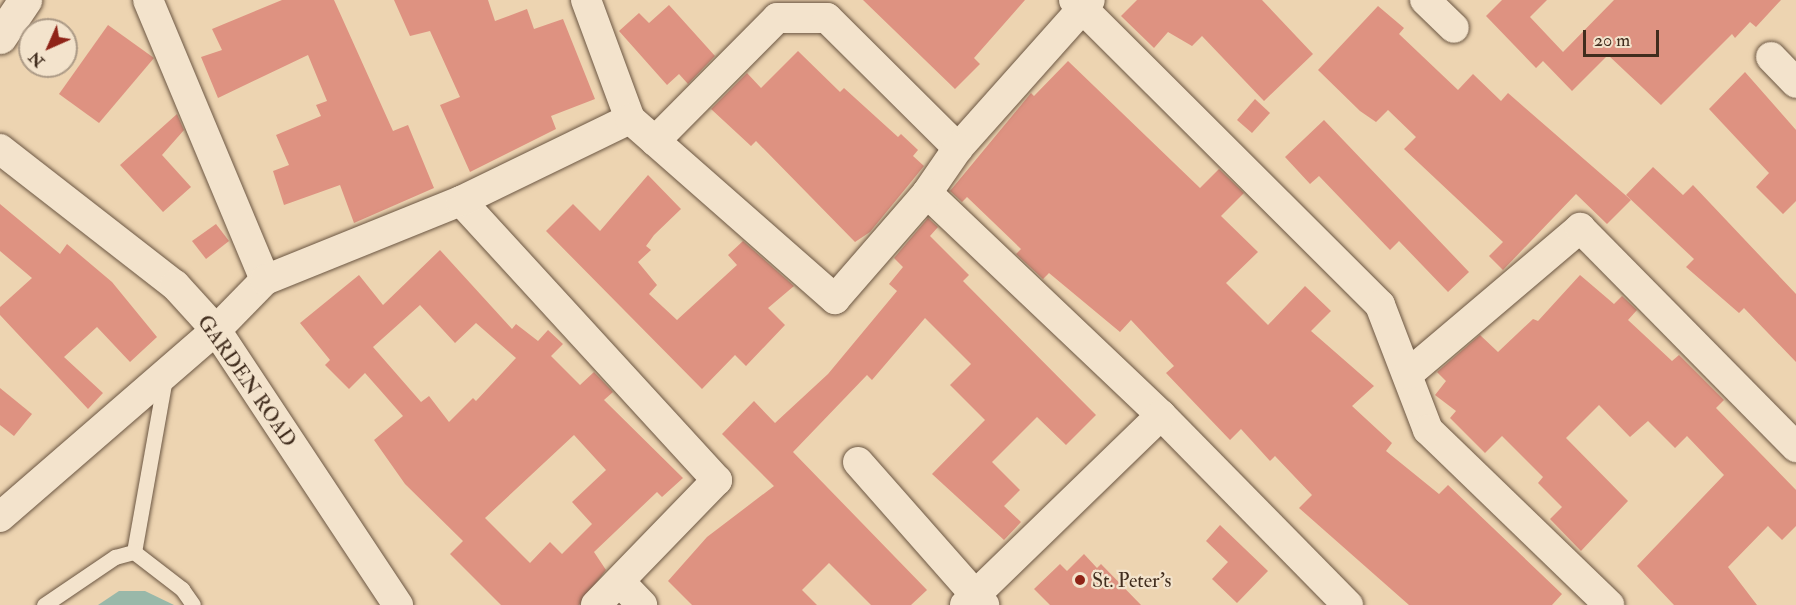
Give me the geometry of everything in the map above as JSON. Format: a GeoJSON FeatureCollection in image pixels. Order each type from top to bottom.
{"type":"FeatureCollection","features":[{"type":"Feature","properties":{"kind":"street"},"geometry":{"type":"LineString","coordinates":[[0,37],[25,0]]}},
{"type":"Feature","properties":{"kind":"street"},"geometry":{"type":"LineString","coordinates":[[148,0],[265,280]]}},
{"type":"Feature","properties":{"kind":"street"},"geometry":{"type":"LineString","coordinates":[[586,0],[630,119],[835,299],[927,193],[958,148],[1082,3],[1380,305],[1428,430],[1609,605]]}},
{"type":"Feature","properties":{"kind":"street"},"geometry":{"type":"LineString","coordinates":[[1425,0],[1454,28]]}},
{"type":"Feature","properties":{"kind":"street"},"geometry":{"type":"LineString","coordinates":[[655,141],[777,18],[827,18],[958,148]]}},
{"type":"Feature","properties":{"kind":"street"},"geometry":{"type":"LineString","coordinates":[[1771,57],[1796,82]]}},
{"type":"Feature","properties":{"kind":"street"},"geometry":{"type":"LineString","coordinates":[[0,517],[216,330],[265,280],[461,201],[630,119]]}},
{"type":"Feature","properties":{"kind":"street","name":"GARDEN ROAD"},"geometry":{"type":"LineString","coordinates":[[0,149],[176,285],[216,330],[398,605]]}},
{"type":"Feature","properties":{"kind":"street"},"geometry":{"type":"LineString","coordinates":[[927,193],[1161,415],[1348,605]]}},
{"type":"Feature","properties":{"kind":"street"},"geometry":{"type":"LineString","coordinates":[[461,201],[717,480],[596,605]]}},
{"type":"Feature","properties":{"kind":"street"},"geometry":{"type":"LineString","coordinates":[[1408,374],[1580,228],[1796,447]]}},
{"type":"Feature","properties":{"kind":"street"},"geometry":{"type":"LineString","coordinates":[[858,462],[975,602],[1161,415]]}},
{"type":"Feature","properties":{"kind":"street"},"geometry":{"type":"LineString","coordinates":[[620,582],[642,605]]}},
{"type":"Feature","properties":{"kind":"lane"},"geometry":{"type":"LineString","coordinates":[[134,552],[166,373]]}},
{"type":"Feature","properties":{"kind":"lane"},"geometry":{"type":"LineString","coordinates":[[44,605],[115,557],[134,552]]}},
{"type":"Feature","properties":{"kind":"lane"},"geometry":{"type":"LineString","coordinates":[[134,552],[182,589],[193,605]]}},
{"type":"Feature","properties":{"kind":"shaded area"},"geometry":{"type":"Polygon","coordinates":[[[119,591],[145,591],[174,605],[98,605],[119,591]]]}},
{"type":"Feature","properties":{"kind":"building"},"geometry":{"type":"Polygon","coordinates":[[[282,0],[334,0],[393,131],[408,125],[434,188],[354,223],[340,185],[284,205],[273,171],[289,165],[276,135],[321,116],[316,105],[327,101],[308,55],[218,98],[201,57],[222,50],[212,29],[282,0]]]}},
{"type":"Feature","properties":{"kind":"building"},"geometry":{"type":"Polygon","coordinates":[[[394,0],[488,0],[495,21],[527,9],[534,29],[563,19],[595,99],[551,116],[556,129],[470,172],[440,105],[460,97],[430,31],[410,36],[394,0]]]}},
{"type":"Feature","properties":{"kind":"building"},"geometry":{"type":"Polygon","coordinates":[[[863,0],[1025,0],[974,58],[980,64],[955,89],[863,0]]]}},
{"type":"Feature","properties":{"kind":"building"},"geometry":{"type":"Polygon","coordinates":[[[1137,0],[1262,0],[1313,54],[1264,101],[1202,36],[1192,46],[1168,32],[1154,48],[1121,16],[1137,0]]]}},
{"type":"Feature","properties":{"kind":"building"},"geometry":{"type":"Polygon","coordinates":[[[1502,0],[1547,0],[1530,17],[1563,52],[1614,0],[1781,0],[1756,27],[1750,22],[1735,38],[1732,34],[1661,105],[1608,55],[1572,91],[1543,61],[1536,68],[1486,16],[1502,0]]]}},
{"type":"Feature","properties":{"kind":"building"},"geometry":{"type":"Polygon","coordinates":[[[669,5],[715,56],[688,84],[679,74],[667,85],[619,31],[639,13],[649,23],[669,5]]]}},
{"type":"Feature","properties":{"kind":"building"},"geometry":{"type":"Polygon","coordinates":[[[1378,6],[1404,28],[1399,34],[1458,90],[1473,74],[1501,101],[1508,93],[1631,200],[1607,224],[1576,194],[1503,270],[1489,256],[1503,242],[1404,149],[1416,137],[1388,110],[1376,122],[1360,111],[1318,70],[1378,6]]]}},
{"type":"Feature","properties":{"kind":"building"},"geometry":{"type":"Polygon","coordinates":[[[108,25],[154,58],[99,123],[59,94],[70,78],[78,78],[78,67],[108,25]]]}},
{"type":"Feature","properties":{"kind":"building"},"geometry":{"type":"Polygon","coordinates":[[[798,51],[840,92],[844,88],[898,137],[901,134],[918,150],[913,156],[924,166],[870,232],[855,242],[756,141],[751,146],[711,109],[747,73],[761,88],[798,51]]]}},
{"type":"Feature","properties":{"kind":"building"},"geometry":{"type":"Polygon","coordinates":[[[1068,61],[1200,188],[1219,169],[1244,193],[1221,216],[1258,252],[1226,283],[1268,325],[1305,286],[1331,311],[1311,331],[1374,386],[1352,406],[1392,443],[1386,451],[1439,494],[1448,485],[1562,594],[1552,605],[1409,605],[1299,508],[1312,495],[1275,456],[1270,461],[1241,429],[1230,440],[1166,373],[1174,366],[1131,320],[1120,332],[1049,273],[1043,279],[1016,254],[1021,249],[967,197],[962,202],[950,191],[1031,93],[1034,96],[1068,61]]]}},
{"type":"Feature","properties":{"kind":"building"},"geometry":{"type":"Polygon","coordinates":[[[1745,72],[1796,130],[1796,201],[1783,214],[1756,187],[1769,173],[1709,109],[1745,72]]]}},
{"type":"Feature","properties":{"kind":"building"},"geometry":{"type":"Polygon","coordinates":[[[1255,99],[1270,113],[1252,133],[1237,120],[1255,99]]]}},
{"type":"Feature","properties":{"kind":"building"},"geometry":{"type":"Polygon","coordinates":[[[177,114],[184,130],[162,155],[191,187],[163,212],[120,165],[177,114]]]}},
{"type":"Feature","properties":{"kind":"building"},"geometry":{"type":"Polygon","coordinates":[[[1324,120],[1469,272],[1448,292],[1399,241],[1390,250],[1319,176],[1310,184],[1285,157],[1324,120]]]}},
{"type":"Feature","properties":{"kind":"building"},"geometry":{"type":"Polygon","coordinates":[[[1653,167],[1683,195],[1693,185],[1796,294],[1796,362],[1744,308],[1739,313],[1686,267],[1694,259],[1626,195],[1653,167]]]}},
{"type":"Feature","properties":{"kind":"building"},"geometry":{"type":"Polygon","coordinates":[[[648,175],[681,209],[654,235],[646,246],[651,250],[638,262],[657,285],[649,294],[677,320],[737,265],[728,255],[743,241],[794,286],[768,308],[785,325],[746,366],[735,355],[702,389],[546,231],[573,204],[600,231],[648,175]]]}},
{"type":"Feature","properties":{"kind":"building"},"geometry":{"type":"Polygon","coordinates":[[[0,204],[60,254],[67,244],[112,282],[157,337],[130,362],[97,327],[64,357],[103,393],[88,409],[0,315],[0,307],[32,278],[0,251],[0,204]]]}},
{"type":"Feature","properties":{"kind":"building"},"geometry":{"type":"Polygon","coordinates":[[[928,218],[938,227],[930,236],[969,275],[963,281],[1096,415],[1066,445],[1037,417],[992,462],[1020,490],[1004,506],[1021,522],[1004,540],[932,474],[985,420],[950,385],[971,364],[925,318],[872,380],[867,375],[793,452],[927,590],[911,605],[871,605],[829,563],[802,590],[817,605],[692,605],[668,581],[707,537],[774,486],[722,434],[754,401],[775,423],[828,374],[897,291],[889,284],[903,267],[894,258],[928,218]]]}},
{"type":"Feature","properties":{"kind":"building"},"geometry":{"type":"Polygon","coordinates":[[[216,224],[229,241],[206,259],[192,241],[216,224]]]}},
{"type":"Feature","properties":{"kind":"building"},"geometry":{"type":"Polygon","coordinates":[[[440,250],[512,329],[516,324],[538,341],[548,330],[563,344],[551,356],[580,385],[594,372],[613,392],[604,400],[683,478],[662,497],[657,492],[594,552],[606,570],[579,605],[501,605],[450,554],[463,541],[405,484],[374,440],[403,416],[365,373],[349,389],[325,365],[330,360],[300,323],[359,275],[383,305],[440,250]],[[420,305],[373,347],[421,402],[429,396],[449,422],[473,398],[476,401],[516,358],[476,323],[455,343],[420,305]],[[574,435],[485,518],[530,563],[550,542],[562,554],[592,524],[572,502],[606,470],[574,435]]]}},
{"type":"Feature","properties":{"kind":"building"},"geometry":{"type":"Polygon","coordinates":[[[1580,275],[1614,304],[1622,296],[1637,310],[1628,320],[1672,361],[1679,355],[1724,400],[1716,408],[1796,490],[1796,526],[1782,540],[1768,526],[1728,567],[1757,605],[1674,605],[1637,566],[1724,475],[1687,436],[1675,448],[1648,421],[1630,437],[1599,405],[1566,438],[1628,501],[1581,551],[1550,519],[1562,507],[1538,483],[1543,477],[1502,436],[1485,453],[1450,418],[1456,411],[1435,395],[1446,381],[1437,372],[1480,335],[1498,352],[1533,319],[1538,321],[1580,275]]]}},
{"type":"Feature","properties":{"kind":"building"},"geometry":{"type":"Polygon","coordinates":[[[0,388],[32,414],[14,436],[0,425],[0,388]]]}},
{"type":"Feature","properties":{"kind":"building"},"geometry":{"type":"Polygon","coordinates":[[[1220,525],[1268,571],[1237,603],[1212,579],[1228,562],[1206,541],[1220,525]]]}},
{"type":"Feature","properties":{"kind":"building","name":"St. Peter's"},"geometry":{"type":"Polygon","coordinates":[[[1084,554],[1097,568],[1101,564],[1141,605],[1050,605],[1034,589],[1060,564],[1067,571],[1084,554]]]}},
{"type":"Feature","properties":{"kind":"place","name":"St. Peter's"},"geometry":{"type":"Point","coordinates":[1080,580]}}]}
